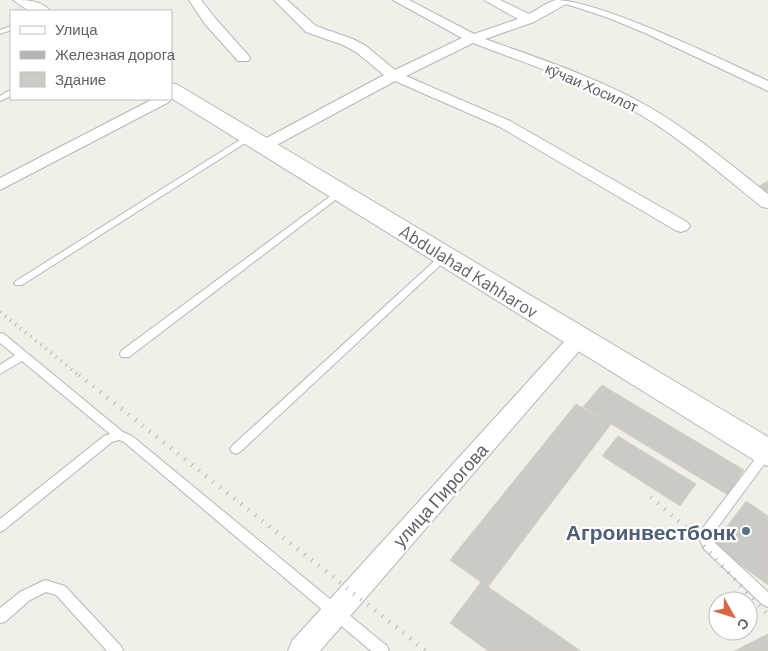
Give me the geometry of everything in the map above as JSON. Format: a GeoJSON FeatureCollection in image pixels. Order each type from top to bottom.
{"type":"FeatureCollection","features":[{"type":"Feature","properties":{"kind":"main road"},"geometry":{"type":"LineString","coordinates":[[22,0],[39,10]]}},
{"type":"Feature","properties":{"kind":"main road","name":"Abdulahad Kahharov"},"geometry":{"type":"LineString","coordinates":[[172,95],[257,142],[340,192],[767,453]]}},
{"type":"Feature","properties":{"kind":"street"},"geometry":{"type":"LineString","coordinates":[[195,0],[210,21],[243,58]]}},
{"type":"Feature","properties":{"kind":"street"},"geometry":{"type":"LineString","coordinates":[[280,0],[311,29],[348,42],[361,49],[371,55],[377,63],[394,76],[505,124],[681,226]]}},
{"type":"Feature","properties":{"kind":"street","name":"кӯчаи Хосилот"},"geometry":{"type":"LineString","coordinates":[[399,0],[473,39],[579,78],[645,111],[689,140],[768,203]]}},
{"type":"Feature","properties":{"kind":"street"},"geometry":{"type":"LineString","coordinates":[[490,0],[529,19]]}},
{"type":"Feature","properties":{"kind":"street"},"geometry":{"type":"LineString","coordinates":[[257,142],[473,39],[529,19],[565,0],[611,14],[650,30],[768,87]]}},
{"type":"Feature","properties":{"kind":"street"},"geometry":{"type":"LineString","coordinates":[[0,184],[160,100]]}},
{"type":"Feature","properties":{"kind":"street","name":"улица Пирогова"},"geometry":{"type":"LineString","coordinates":[[302,651],[579,338]]}},
{"type":"Feature","properties":{"kind":"lane"},"geometry":{"type":"LineString","coordinates":[[19,283],[257,142]]}},
{"type":"Feature","properties":{"kind":"lane"},"geometry":{"type":"LineString","coordinates":[[125,354],[340,192]]}},
{"type":"Feature","properties":{"kind":"lane"},"geometry":{"type":"LineString","coordinates":[[236,449],[445,256]]}},
{"type":"Feature","properties":{"kind":"lane"},"geometry":{"type":"LineString","coordinates":[[0,337],[119,435],[136,446],[382,651]]}},
{"type":"Feature","properties":{"kind":"lane"},"geometry":{"type":"LineString","coordinates":[[0,370],[22,355]]}},
{"type":"Feature","properties":{"kind":"lane"},"geometry":{"type":"LineString","coordinates":[[0,526],[108,439],[119,435]]}},
{"type":"Feature","properties":{"kind":"lane"},"geometry":{"type":"LineString","coordinates":[[767,453],[717,517],[706,533],[705,538],[708,544],[768,601]]}},
{"type":"Feature","properties":{"kind":"lane"},"geometry":{"type":"LineString","coordinates":[[0,617],[25,596],[45,586],[60,590],[116,651]]}},
{"type":"Feature","properties":{"kind":"building"},"geometry":{"type":"Polygon","coordinates":[[[768,181],[768,199],[758,193],[765,190],[759,186],[768,181]]]}},
{"type":"Feature","properties":{"kind":"building"},"geometry":{"type":"Polygon","coordinates":[[[602,385],[744,470],[728,495],[583,407],[602,385]]]}},
{"type":"Feature","properties":{"kind":"building"},"geometry":{"type":"Polygon","coordinates":[[[576,404],[611,424],[488,587],[450,560],[576,404]]]}},
{"type":"Feature","properties":{"kind":"building"},"geometry":{"type":"Polygon","coordinates":[[[618,436],[696,484],[680,506],[602,456],[618,436]]]}},
{"type":"Feature","properties":{"kind":"building","name":"Агроинвестбонк"},"geometry":{"type":"Polygon","coordinates":[[[746,501],[768,516],[768,585],[713,545],[746,501]]]}},
{"type":"Feature","properties":{"kind":"building"},"geometry":{"type":"Polygon","coordinates":[[[481,582],[581,651],[488,651],[450,623],[481,582]]]}},
{"type":"Feature","properties":{"kind":"building"},"geometry":{"type":"Polygon","coordinates":[[[768,634],[768,651],[734,651],[754,641],[758,641],[758,639],[768,634]]]}},
{"type":"Feature","properties":{"kind":"railway"},"geometry":{"type":"LineString","coordinates":[[0,312],[81,377]]}},
{"type":"Feature","properties":{"kind":"railway"},"geometry":{"type":"LineString","coordinates":[[79,375],[426,651]]}},
{"type":"Feature","properties":{"kind":"railway"},"geometry":{"type":"LineString","coordinates":[[651,497],[689,530],[768,615]]}},
{"type":"Feature","properties":{"kind":"place","name":"Агроинвестбонк"},"geometry":{"type":"Point","coordinates":[746,531]}}]}
